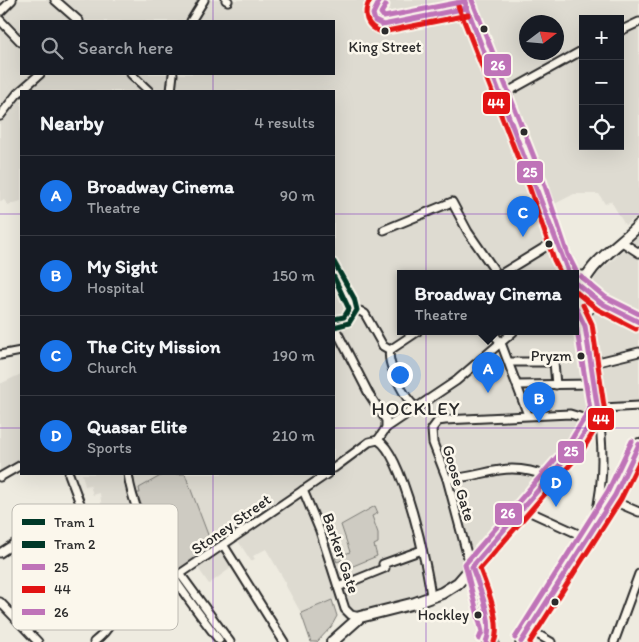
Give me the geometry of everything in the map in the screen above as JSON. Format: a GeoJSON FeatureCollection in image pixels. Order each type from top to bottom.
{"type":"FeatureCollection","features":[{"type":"Feature","properties":{"kind":"highway"},"geometry":{"type":"LineString","coordinates":[[579,284],[586,274],[639,225]]}},
{"type":"Feature","properties":{"kind":"highway"},"geometry":{"type":"LineString","coordinates":[[332,642],[360,617],[431,597],[454,586],[576,446],[597,407],[579,299]]}},
{"type":"Feature","properties":{"kind":"highway"},"geometry":{"type":"LineString","coordinates":[[520,641],[530,630],[610,502],[639,444]]}},
{"type":"Feature","properties":{"kind":"main road"},"geometry":{"type":"LineString","coordinates":[[585,326],[586,312],[591,306],[601,303],[639,322]]}},
{"type":"Feature","properties":{"kind":"street"},"geometry":{"type":"LineString","coordinates":[[0,12],[12,0]]}},
{"type":"Feature","properties":{"kind":"street"},"geometry":{"type":"LineString","coordinates":[[55,0],[78,20]]}},
{"type":"Feature","properties":{"kind":"street"},"geometry":{"type":"LineString","coordinates":[[192,20],[204,0]]}},
{"type":"Feature","properties":{"kind":"street"},"geometry":{"type":"LineString","coordinates":[[380,0],[373,8],[373,17],[379,24],[388,25],[467,8]]}},
{"type":"Feature","properties":{"kind":"street"},"geometry":{"type":"LineString","coordinates":[[464,0],[536,183],[561,258],[567,270]]}},
{"type":"Feature","properties":{"kind":"street"},"geometry":{"type":"LineString","coordinates":[[0,20],[20,41]]}},
{"type":"Feature","properties":{"kind":"street"},"geometry":{"type":"LineString","coordinates":[[624,29],[639,22]]}},
{"type":"Feature","properties":{"kind":"street"},"geometry":{"type":"LineString","coordinates":[[503,99],[579,52]]}},
{"type":"Feature","properties":{"kind":"street"},"geometry":{"type":"LineString","coordinates":[[22,90],[39,75]]}},
{"type":"Feature","properties":{"kind":"street"},"geometry":{"type":"LineString","coordinates":[[133,75],[148,90]]}},
{"type":"Feature","properties":{"kind":"street"},"geometry":{"type":"LineString","coordinates":[[171,90],[173,75]]}},
{"type":"Feature","properties":{"kind":"street"},"geometry":{"type":"LineString","coordinates":[[0,116],[20,92]]}},
{"type":"Feature","properties":{"kind":"street"},"geometry":{"type":"LineString","coordinates":[[384,230],[452,202],[468,232],[493,270]]}},
{"type":"Feature","properties":{"kind":"street"},"geometry":{"type":"LineString","coordinates":[[508,270],[555,241]]}},
{"type":"Feature","properties":{"kind":"street"},"geometry":{"type":"LineString","coordinates":[[622,242],[639,252]]}},
{"type":"Feature","properties":{"kind":"street"},"geometry":{"type":"LineString","coordinates":[[561,258],[570,270]]}},
{"type":"Feature","properties":{"kind":"street"},"geometry":{"type":"LineString","coordinates":[[335,268],[352,298],[354,311],[348,320],[335,325]]}},
{"type":"Feature","properties":{"kind":"street"},"geometry":{"type":"LineString","coordinates":[[579,275],[586,274]]}},
{"type":"Feature","properties":{"kind":"street"},"geometry":{"type":"LineString","coordinates":[[579,286],[601,303]]}},
{"type":"Feature","properties":{"kind":"street"},"geometry":{"type":"LineString","coordinates":[[354,311],[360,311],[365,314],[383,346],[390,350]]}},
{"type":"Feature","properties":{"kind":"street"},"geometry":{"type":"LineString","coordinates":[[579,314],[585,326]]}},
{"type":"Feature","properties":{"kind":"street"},"geometry":{"type":"LineString","coordinates":[[335,327],[369,394],[386,420],[386,428]]}},
{"type":"Feature","properties":{"kind":"street"},"geometry":{"type":"LineString","coordinates":[[412,335],[390,350],[388,356],[405,394],[416,408]]}},
{"type":"Feature","properties":{"kind":"street"},"geometry":{"type":"LineString","coordinates":[[494,335],[501,343],[509,362],[528,415],[570,414],[580,417],[589,425]]}},
{"type":"Feature","properties":{"kind":"street"},"geometry":{"type":"LineString","coordinates":[[335,467],[370,442],[378,440],[386,428],[456,381],[510,335]]}},
{"type":"Feature","properties":{"kind":"street"},"geometry":{"type":"LineString","coordinates":[[0,355],[20,351]]}},
{"type":"Feature","properties":{"kind":"street"},"geometry":{"type":"LineString","coordinates":[[598,362],[639,352]]}},
{"type":"Feature","properties":{"kind":"street"},"geometry":{"type":"LineString","coordinates":[[509,362],[554,362],[556,385]]}},
{"type":"Feature","properties":{"kind":"street"},"geometry":{"type":"LineString","coordinates":[[517,385],[594,384]]}},
{"type":"Feature","properties":{"kind":"street"},"geometry":{"type":"LineString","coordinates":[[520,511],[528,511],[589,535],[599,497],[601,476],[602,437],[597,407],[639,406]]}},
{"type":"Feature","properties":{"kind":"street","name":"Goose Gate"},"geometry":{"type":"LineString","coordinates":[[472,567],[447,479],[431,435],[435,423],[445,420],[528,415]]}},
{"type":"Feature","properties":{"kind":"street"},"geometry":{"type":"LineString","coordinates":[[378,440],[385,446],[412,509],[431,597]]}},
{"type":"Feature","properties":{"kind":"street"},"geometry":{"type":"LineString","coordinates":[[0,477],[20,466]]}},
{"type":"Feature","properties":{"kind":"street"},"geometry":{"type":"LineString","coordinates":[[447,479],[504,468],[530,471],[549,478]]}},
{"type":"Feature","properties":{"kind":"street"},"geometry":{"type":"LineString","coordinates":[[69,475],[80,504]]}},
{"type":"Feature","properties":{"kind":"street"},"geometry":{"type":"LineString","coordinates":[[128,475],[130,490],[136,504]]}},
{"type":"Feature","properties":{"kind":"street","name":"Stoney Street"},"geometry":{"type":"LineString","coordinates":[[178,576],[326,475]]}},
{"type":"Feature","properties":{"kind":"street","name":"Barker Gate"},"geometry":{"type":"LineString","coordinates":[[303,490],[318,524],[345,609],[350,615],[360,617]]}},
{"type":"Feature","properties":{"kind":"street"},"geometry":{"type":"LineString","coordinates":[[610,502],[618,503],[639,512]]}},
{"type":"Feature","properties":{"kind":"street"},"geometry":{"type":"LineString","coordinates":[[0,553],[12,545]]}},
{"type":"Feature","properties":{"kind":"street"},"geometry":{"type":"LineString","coordinates":[[224,546],[284,642]]}},
{"type":"Feature","properties":{"kind":"street"},"geometry":{"type":"LineString","coordinates":[[338,587],[422,550]]}},
{"type":"Feature","properties":{"kind":"street"},"geometry":{"type":"LineString","coordinates":[[380,555],[384,567]]}},
{"type":"Feature","properties":{"kind":"street"},"geometry":{"type":"LineString","coordinates":[[472,567],[494,642]]}},
{"type":"Feature","properties":{"kind":"street"},"geometry":{"type":"LineString","coordinates":[[614,642],[639,574]]}},
{"type":"Feature","properties":{"kind":"street"},"geometry":{"type":"LineString","coordinates":[[178,576],[187,597],[220,640]]}},
{"type":"Feature","properties":{"kind":"street"},"geometry":{"type":"LineString","coordinates":[[178,576],[230,642]]}},
{"type":"Feature","properties":{"kind":"street"},"geometry":{"type":"LineString","coordinates":[[0,602],[12,615]]}},
{"type":"Feature","properties":{"kind":"street"},"geometry":{"type":"LineString","coordinates":[[27,630],[38,642]]}},
{"type":"Feature","properties":{"kind":"street"},"geometry":{"type":"LineString","coordinates":[[94,642],[105,630]]}},
{"type":"Feature","properties":{"kind":"street"},"geometry":{"type":"LineString","coordinates":[[530,630],[551,642]]}},
{"type":"Feature","properties":{"kind":"street"},"geometry":{"type":"LineString","coordinates":[[486,642],[490,633]]}},
{"type":"Feature","properties":{"kind":"shaded area"},"geometry":{"type":"Polygon","coordinates":[[[0,0],[639,0],[639,215],[625,225],[611,201],[605,204],[599,194],[574,194],[543,210],[561,270],[397,270],[397,335],[578,335],[594,412],[578,436],[469,563],[451,582],[440,589],[353,613],[346,619],[341,614],[336,599],[301,613],[266,549],[253,556],[255,559],[251,561],[238,541],[231,548],[239,562],[209,584],[198,568],[187,576],[194,587],[178,596],[178,504],[101,504],[100,493],[93,495],[90,485],[85,486],[82,475],[335,475],[335,90],[20,90],[20,201],[8,205],[4,200],[0,201],[0,0]]]}},
{"type":"Feature","properties":{"kind":"shaded area"},"geometry":{"type":"Polygon","coordinates":[[[639,232],[639,404],[602,405],[588,316],[594,280],[597,274],[623,251],[639,232]]]}},
{"type":"Feature","properties":{"kind":"shaded area"},"geometry":{"type":"Polygon","coordinates":[[[20,374],[20,460],[0,471],[0,384],[20,374]]]}},
{"type":"Feature","properties":{"kind":"shaded area"},"geometry":{"type":"Polygon","coordinates":[[[162,475],[185,475],[213,548],[178,571],[178,504],[141,504],[137,493],[140,493],[139,488],[162,475]]]}},
{"type":"Feature","properties":{"kind":"shaded area"},"geometry":{"type":"Polygon","coordinates":[[[375,506],[378,513],[372,516],[378,533],[378,543],[374,545],[377,556],[346,569],[342,560],[337,562],[335,558],[350,552],[341,525],[375,506]]]}},
{"type":"Feature","properties":{"kind":"shaded area"},"geometry":{"type":"Polygon","coordinates":[[[332,600],[337,616],[331,627],[317,642],[311,642],[301,613],[332,600]]]}},
{"type":"Feature","properties":{"kind":"tram line","name":"1"},"geometry":{"type":"LineString","coordinates":[[335,264],[354,298],[357,310],[349,323],[335,327]]}},
{"type":"Feature","properties":{"kind":"tram line","name":"2"},"geometry":{"type":"LineString","coordinates":[[335,279],[349,309],[344,317],[335,319]]}},
{"type":"Feature","properties":{"kind":"transit line","name":"44"},"geometry":{"type":"LineString","coordinates":[[370,0],[366,10],[367,19],[372,27],[382,32],[468,15]]}},
{"type":"Feature","properties":{"kind":"transit line","name":"25"},"geometry":{"type":"LineString","coordinates":[[380,0],[373,14],[375,21],[383,25],[467,8]]}},
{"type":"Feature","properties":{"kind":"transit line","name":"25"},"geometry":{"type":"LineString","coordinates":[[464,0],[567,270]]}},
{"type":"Feature","properties":{"kind":"transit line","name":"26"},"geometry":{"type":"LineString","coordinates":[[472,0],[543,180],[568,255],[576,270]]}},
{"type":"Feature","properties":{"kind":"transit line","name":"26"},"geometry":{"type":"LineString","coordinates":[[386,5],[381,13],[384,17],[466,1]]}},
{"type":"Feature","properties":{"kind":"transit line","name":"44"},"geometry":{"type":"LineString","coordinates":[[457,3],[529,186],[559,270]]}},
{"type":"Feature","properties":{"kind":"transit line","name":"26"},"geometry":{"type":"LineString","coordinates":[[581,277],[605,297],[639,314]]}},
{"type":"Feature","properties":{"kind":"transit line","name":"25"},"geometry":{"type":"LineString","coordinates":[[579,285],[601,303],[639,322]]}},
{"type":"Feature","properties":{"kind":"transit line","name":"44"},"geometry":{"type":"LineString","coordinates":[[579,294],[597,309],[636,329]]}},
{"type":"Feature","properties":{"kind":"transit line","name":"44"},"geometry":{"type":"LineString","coordinates":[[494,642],[496,634],[495,616],[490,595],[480,569],[582,451],[605,413],[592,324],[583,305]]}},
{"type":"Feature","properties":{"kind":"transit line","name":"25"},"geometry":{"type":"LineString","coordinates":[[486,642],[489,624],[482,594],[472,567],[576,446],[598,411],[585,326],[579,314]]}},
{"type":"Feature","properties":{"kind":"transit line","name":"26"},"geometry":{"type":"LineString","coordinates":[[479,639],[482,632],[465,564],[570,442],[590,409],[578,335]]}},
{"type":"Feature","properties":{"kind":"transit line","name":"26"},"geometry":{"type":"LineString","coordinates":[[515,638],[608,491],[632,441]]}},
{"type":"Feature","properties":{"kind":"transit line","name":"25"},"geometry":{"type":"LineString","coordinates":[[521,642],[615,495],[639,444]]}},
{"type":"Feature","properties":{"kind":"transit line","name":"44"},"geometry":{"type":"LineString","coordinates":[[530,642],[621,499],[639,462]]}},
{"type":"Feature","properties":{"kind":"place","name":"King Street"},"geometry":{"type":"Point","coordinates":[385,31]}},
{"type":"Feature","properties":{"kind":"place","name":"The City Mission"},"geometry":{"type":"Point","coordinates":[523,237]}},
{"type":"Feature","properties":{"kind":"place","name":"Pryzm"},"geometry":{"type":"Point","coordinates":[581,356]}},
{"type":"Feature","properties":{"kind":"place","name":"Broadway Cinema"},"geometry":{"type":"Point","coordinates":[488,393]}},
{"type":"Feature","properties":{"kind":"place","name":"My Sight"},"geometry":{"type":"Point","coordinates":[539,423]}},
{"type":"Feature","properties":{"kind":"place","name":"Quasar Elite"},"geometry":{"type":"Point","coordinates":[556,507]}},
{"type":"Feature","properties":{"kind":"place","name":"Hockley"},"geometry":{"type":"Point","coordinates":[478,615]}},
{"type":"Feature","properties":{"kind":"district","name":"HOCKLEY"},"geometry":{"type":"Point","coordinates":[416,408]}}]}
